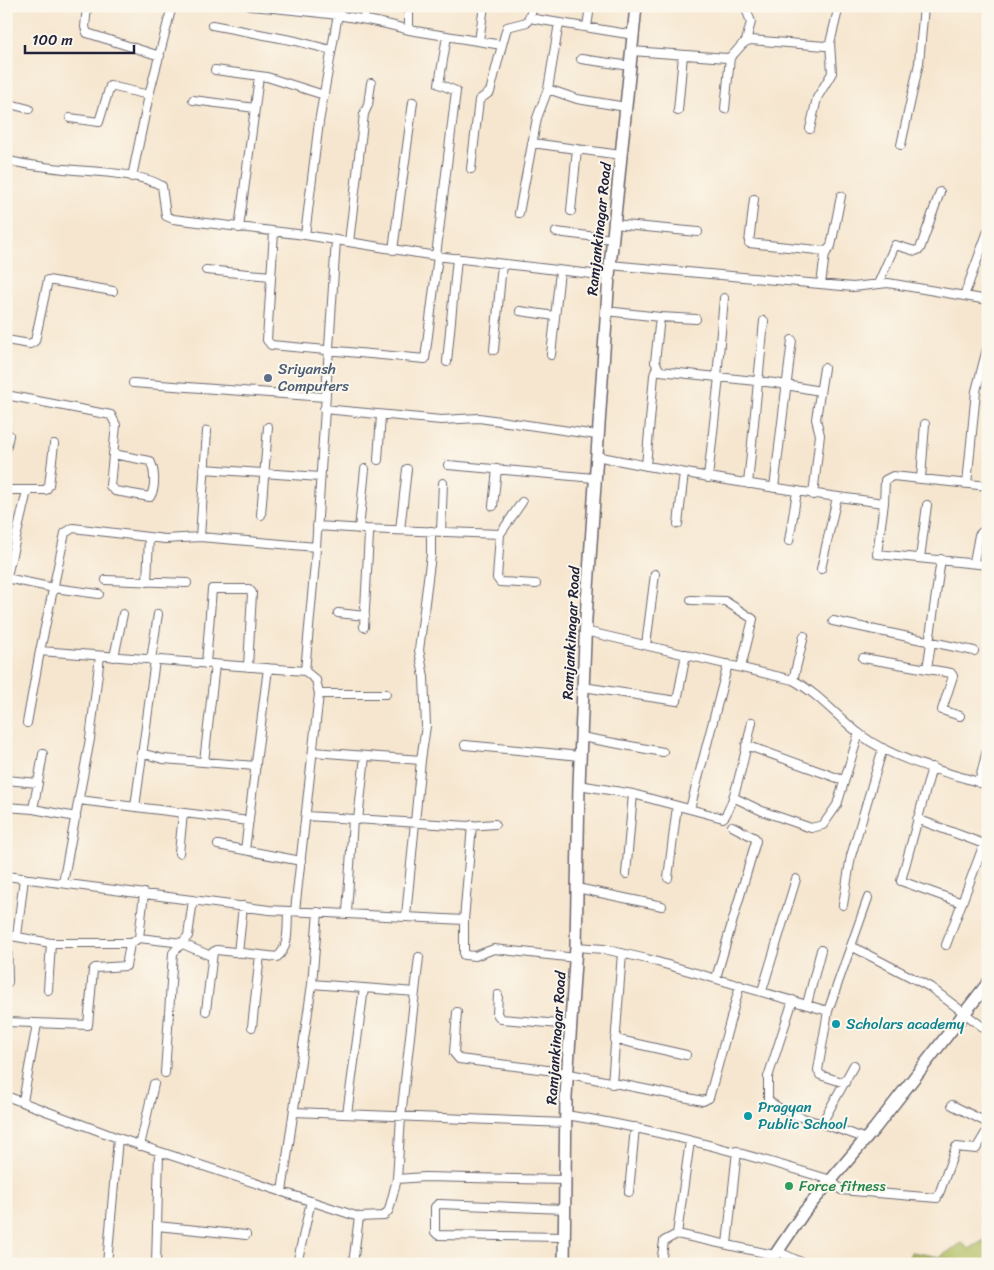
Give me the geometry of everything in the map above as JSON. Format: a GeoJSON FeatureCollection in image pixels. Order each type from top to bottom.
{"type":"FeatureCollection","features":[{"type":"Feature","properties":{"kind":"street"},"geometry":{"type":"LineString","coordinates":[[87,6],[85,27],[87,33],[160,56]]}},
{"type":"Feature","properties":{"kind":"street"},"geometry":{"type":"LineString","coordinates":[[132,177],[149,95],[172,6]]}},
{"type":"Feature","properties":{"kind":"street"},"geometry":{"type":"LineString","coordinates":[[250,6],[312,9],[364,18],[409,30],[502,45]]}},
{"type":"Feature","properties":{"kind":"street"},"geometry":{"type":"LineString","coordinates":[[364,18],[365,6]]}},
{"type":"Feature","properties":{"kind":"street"},"geometry":{"type":"LineString","coordinates":[[409,6],[409,30]]}},
{"type":"Feature","properties":{"kind":"street"},"geometry":{"type":"LineString","coordinates":[[479,41],[484,6]]}},
{"type":"Feature","properties":{"kind":"street"},"geometry":{"type":"LineString","coordinates":[[471,169],[479,100],[491,89],[507,26],[527,22],[534,6]]}},
{"type":"Feature","properties":{"kind":"street"},"geometry":{"type":"LineString","coordinates":[[587,27],[590,6]]}},
{"type":"Feature","properties":{"kind":"street","name":"Ramjankinagar Road"},"geometry":{"type":"LineString","coordinates":[[564,1264],[566,1119],[576,952],[579,785],[585,631],[609,271],[636,6]]}},
{"type":"Feature","properties":{"kind":"street"},"geometry":{"type":"LineString","coordinates":[[725,109],[730,57],[746,41],[751,22],[746,6],[752,7]]}},
{"type":"Feature","properties":{"kind":"street"},"geometry":{"type":"LineString","coordinates":[[810,128],[817,98],[832,73],[830,43],[839,6]]}},
{"type":"Feature","properties":{"kind":"street"},"geometry":{"type":"LineString","coordinates":[[901,145],[919,63],[924,6]]}},
{"type":"Feature","properties":{"kind":"street"},"geometry":{"type":"LineString","coordinates":[[305,235],[324,95],[338,14]]}},
{"type":"Feature","properties":{"kind":"street"},"geometry":{"type":"LineString","coordinates":[[529,18],[634,35]]}},
{"type":"Feature","properties":{"kind":"street"},"geometry":{"type":"LineString","coordinates":[[519,213],[537,118],[548,89],[559,23]]}},
{"type":"Feature","properties":{"kind":"street"},"geometry":{"type":"LineString","coordinates":[[212,25],[296,41],[331,50]]}},
{"type":"Feature","properties":{"kind":"street"},"geometry":{"type":"LineString","coordinates":[[274,232],[268,344],[328,352],[425,359],[456,91],[439,84],[448,36]]}},
{"type":"Feature","properties":{"kind":"street"},"geometry":{"type":"LineString","coordinates":[[746,41],[825,46],[830,43]]}},
{"type":"Feature","properties":{"kind":"street"},"geometry":{"type":"LineString","coordinates":[[632,51],[730,57]]}},
{"type":"Feature","properties":{"kind":"street"},"geometry":{"type":"LineString","coordinates":[[678,111],[683,55]]}},
{"type":"Feature","properties":{"kind":"street"},"geometry":{"type":"LineString","coordinates":[[581,59],[631,66]]}},
{"type":"Feature","properties":{"kind":"street"},"geometry":{"type":"LineString","coordinates":[[215,70],[259,76],[324,95]]}},
{"type":"Feature","properties":{"kind":"street"},"geometry":{"type":"LineString","coordinates":[[239,228],[259,76]]}},
{"type":"Feature","properties":{"kind":"street"},"geometry":{"type":"LineString","coordinates":[[349,242],[364,114],[368,105],[371,83]]}},
{"type":"Feature","properties":{"kind":"street"},"geometry":{"type":"LineString","coordinates":[[70,118],[99,122],[110,86],[149,95]]}},
{"type":"Feature","properties":{"kind":"street"},"geometry":{"type":"LineString","coordinates":[[548,89],[577,99],[626,107]]}},
{"type":"Feature","properties":{"kind":"street"},"geometry":{"type":"LineString","coordinates":[[193,100],[255,108]]}},
{"type":"Feature","properties":{"kind":"street"},"geometry":{"type":"LineString","coordinates":[[393,250],[413,102]]}},
{"type":"Feature","properties":{"kind":"street"},"geometry":{"type":"LineString","coordinates":[[6,103],[29,109]]}},
{"type":"Feature","properties":{"kind":"street"},"geometry":{"type":"LineString","coordinates":[[532,143],[621,155]]}},
{"type":"Feature","properties":{"kind":"street"},"geometry":{"type":"LineString","coordinates":[[571,211],[577,150]]}},
{"type":"Feature","properties":{"kind":"street"},"geometry":{"type":"LineString","coordinates":[[6,160],[156,182],[162,186],[166,216],[172,219],[305,235],[393,250],[560,271],[609,271],[853,286],[888,284],[988,300]]}},
{"type":"Feature","properties":{"kind":"street"},"geometry":{"type":"LineString","coordinates":[[878,284],[895,245],[915,251],[920,250],[940,192]]}},
{"type":"Feature","properties":{"kind":"street"},"geometry":{"type":"LineString","coordinates":[[820,284],[827,251],[831,246],[840,196]]}},
{"type":"Feature","properties":{"kind":"street"},"geometry":{"type":"LineString","coordinates":[[754,199],[749,243],[827,251]]}},
{"type":"Feature","properties":{"kind":"street"},"geometry":{"type":"LineString","coordinates":[[614,224],[698,232]]}},
{"type":"Feature","properties":{"kind":"street"},"geometry":{"type":"LineString","coordinates":[[964,296],[988,231]]}},
{"type":"Feature","properties":{"kind":"street"},"geometry":{"type":"LineString","coordinates":[[556,232],[612,239]]}},
{"type":"Feature","properties":{"kind":"street"},"geometry":{"type":"LineString","coordinates":[[305,671],[316,547],[336,240]]}},
{"type":"Feature","properties":{"kind":"street"},"geometry":{"type":"LineString","coordinates":[[447,362],[457,258]]}},
{"type":"Feature","properties":{"kind":"street"},"geometry":{"type":"LineString","coordinates":[[494,350],[502,264]]}},
{"type":"Feature","properties":{"kind":"street"},"geometry":{"type":"LineString","coordinates":[[206,270],[271,276]]}},
{"type":"Feature","properties":{"kind":"street"},"geometry":{"type":"LineString","coordinates":[[551,355],[560,271]]}},
{"type":"Feature","properties":{"kind":"street"},"geometry":{"type":"LineString","coordinates":[[6,340],[30,344],[35,341],[48,280],[114,291]]}},
{"type":"Feature","properties":{"kind":"street"},"geometry":{"type":"LineString","coordinates":[[708,478],[724,298]]}},
{"type":"Feature","properties":{"kind":"street"},"geometry":{"type":"LineString","coordinates":[[520,311],[555,316]]}},
{"type":"Feature","properties":{"kind":"street"},"geometry":{"type":"LineString","coordinates":[[606,311],[696,319]]}},
{"type":"Feature","properties":{"kind":"street"},"geometry":{"type":"LineString","coordinates":[[660,316],[655,362],[660,371],[759,381],[820,391]]}},
{"type":"Feature","properties":{"kind":"street"},"geometry":{"type":"LineString","coordinates":[[748,484],[764,321]]}},
{"type":"Feature","properties":{"kind":"street"},"geometry":{"type":"LineString","coordinates":[[774,488],[792,340]]}},
{"type":"Feature","properties":{"kind":"street"},"geometry":{"type":"LineString","coordinates":[[967,484],[976,391],[988,345]]}},
{"type":"Feature","properties":{"kind":"street"},"geometry":{"type":"LineString","coordinates":[[646,466],[654,375],[657,366]]}},
{"type":"Feature","properties":{"kind":"street"},"geometry":{"type":"LineString","coordinates":[[813,495],[820,434],[816,419],[824,368]]}},
{"type":"Feature","properties":{"kind":"street"},"geometry":{"type":"LineString","coordinates":[[133,384],[325,397]]}},
{"type":"Feature","properties":{"kind":"street"},"geometry":{"type":"LineString","coordinates":[[6,395],[111,415],[116,425],[110,486],[115,491],[150,497],[154,491],[153,470],[150,461],[114,454]]}},
{"type":"Feature","properties":{"kind":"street"},"geometry":{"type":"LineString","coordinates":[[324,409],[441,420],[479,418],[597,435]]}},
{"type":"Feature","properties":{"kind":"street"},"geometry":{"type":"LineString","coordinates":[[378,460],[382,414]]}},
{"type":"Feature","properties":{"kind":"street"},"geometry":{"type":"LineString","coordinates":[[921,478],[925,424]]}},
{"type":"Feature","properties":{"kind":"street"},"geometry":{"type":"LineString","coordinates":[[261,515],[268,427]]}},
{"type":"Feature","properties":{"kind":"street"},"geometry":{"type":"LineString","coordinates":[[200,537],[207,430]]}},
{"type":"Feature","properties":{"kind":"street"},"geometry":{"type":"LineString","coordinates":[[6,450],[9,435]]}},
{"type":"Feature","properties":{"kind":"street"},"geometry":{"type":"LineString","coordinates":[[6,490],[42,492],[48,488],[54,444]]}},
{"type":"Feature","properties":{"kind":"street"},"geometry":{"type":"LineString","coordinates":[[596,456],[708,478],[813,495],[884,503]]}},
{"type":"Feature","properties":{"kind":"street"},"geometry":{"type":"LineString","coordinates":[[448,466],[594,478]]}},
{"type":"Feature","properties":{"kind":"street"},"geometry":{"type":"LineString","coordinates":[[204,469],[320,477]]}},
{"type":"Feature","properties":{"kind":"street"},"geometry":{"type":"LineString","coordinates":[[362,529],[365,469]]}},
{"type":"Feature","properties":{"kind":"street"},"geometry":{"type":"LineString","coordinates":[[400,530],[407,469]]}},
{"type":"Feature","properties":{"kind":"street"},"geometry":{"type":"LineString","coordinates":[[493,506],[497,469]]}},
{"type":"Feature","properties":{"kind":"street"},"geometry":{"type":"LineString","coordinates":[[678,524],[684,474]]}},
{"type":"Feature","properties":{"kind":"street"},"geometry":{"type":"LineString","coordinates":[[988,486],[921,478],[888,478],[886,480],[877,554],[974,562],[988,565]]}},
{"type":"Feature","properties":{"kind":"street"},"geometry":{"type":"LineString","coordinates":[[440,532],[444,484]]}},
{"type":"Feature","properties":{"kind":"street"},"geometry":{"type":"LineString","coordinates":[[27,491],[6,579],[99,594]]}},
{"type":"Feature","properties":{"kind":"street"},"geometry":{"type":"LineString","coordinates":[[789,541],[797,492]]}},
{"type":"Feature","properties":{"kind":"street"},"geometry":{"type":"LineString","coordinates":[[822,570],[837,497]]}},
{"type":"Feature","properties":{"kind":"street"},"geometry":{"type":"LineString","coordinates":[[522,502],[500,534],[498,580],[536,584]]}},
{"type":"Feature","properties":{"kind":"street"},"geometry":{"type":"LineString","coordinates":[[920,558],[927,505]]}},
{"type":"Feature","properties":{"kind":"street"},"geometry":{"type":"LineString","coordinates":[[317,526],[500,534]]}},
{"type":"Feature","properties":{"kind":"street"},"geometry":{"type":"LineString","coordinates":[[27,723],[40,650],[65,534],[69,530],[76,528],[149,538],[200,537],[316,547]]}},
{"type":"Feature","properties":{"kind":"street"},"geometry":{"type":"LineString","coordinates":[[362,529],[369,534],[364,626]]}},
{"type":"Feature","properties":{"kind":"street"},"geometry":{"type":"LineString","coordinates":[[406,916],[420,760],[427,712],[419,650],[431,555],[431,531]]}},
{"type":"Feature","properties":{"kind":"street"},"geometry":{"type":"LineString","coordinates":[[974,562],[979,534],[980,532],[988,532]]}},
{"type":"Feature","properties":{"kind":"street"},"geometry":{"type":"LineString","coordinates":[[146,582],[149,538]]}},
{"type":"Feature","properties":{"kind":"street"},"geometry":{"type":"LineString","coordinates":[[927,669],[941,559]]}},
{"type":"Feature","properties":{"kind":"street"},"geometry":{"type":"LineString","coordinates":[[646,645],[655,574]]}},
{"type":"Feature","properties":{"kind":"street"},"geometry":{"type":"LineString","coordinates":[[106,580],[187,584]]}},
{"type":"Feature","properties":{"kind":"street"},"geometry":{"type":"LineString","coordinates":[[206,664],[212,589],[249,589],[252,593],[248,667]]}},
{"type":"Feature","properties":{"kind":"street"},"geometry":{"type":"LineString","coordinates":[[691,600],[725,601],[753,619],[741,667]]}},
{"type":"Feature","properties":{"kind":"street"},"geometry":{"type":"LineString","coordinates":[[338,613],[365,616]]}},
{"type":"Feature","properties":{"kind":"street"},"geometry":{"type":"LineString","coordinates":[[114,657],[123,614]]}},
{"type":"Feature","properties":{"kind":"street"},"geometry":{"type":"LineString","coordinates":[[135,807],[158,614]]}},
{"type":"Feature","properties":{"kind":"street"},"geometry":{"type":"LineString","coordinates":[[833,621],[974,651]]}},
{"type":"Feature","properties":{"kind":"street"},"geometry":{"type":"LineString","coordinates":[[585,631],[793,680],[808,688],[859,733],[883,748],[988,786]]}},
{"type":"Feature","properties":{"kind":"street"},"geometry":{"type":"LineString","coordinates":[[793,680],[804,636]]}},
{"type":"Feature","properties":{"kind":"street"},"geometry":{"type":"LineString","coordinates":[[40,650],[305,671],[316,680],[319,694],[301,861],[286,945],[283,953],[277,957],[217,950],[212,956],[206,1011]]}},
{"type":"Feature","properties":{"kind":"street"},"geometry":{"type":"LineString","coordinates":[[583,687],[677,701],[686,654]]}},
{"type":"Feature","properties":{"kind":"street"},"geometry":{"type":"LineString","coordinates":[[63,883],[90,739],[100,656]]}},
{"type":"Feature","properties":{"kind":"street"},"geometry":{"type":"LineString","coordinates":[[863,658],[952,674],[942,710],[960,716]]}},
{"type":"Feature","properties":{"kind":"street"},"geometry":{"type":"LineString","coordinates":[[690,809],[728,664]]}},
{"type":"Feature","properties":{"kind":"street"},"geometry":{"type":"LineString","coordinates":[[204,762],[215,665]]}},
{"type":"Feature","properties":{"kind":"street"},"geometry":{"type":"LineString","coordinates":[[245,850],[268,668]]}},
{"type":"Feature","properties":{"kind":"street"},"geometry":{"type":"LineString","coordinates":[[319,694],[386,694]]}},
{"type":"Feature","properties":{"kind":"street"},"geometry":{"type":"LineString","coordinates":[[579,785],[633,794],[724,818],[727,815],[733,797],[752,722]]}},
{"type":"Feature","properties":{"kind":"street"},"geometry":{"type":"LineString","coordinates":[[733,797],[762,811],[811,828],[823,825],[830,817],[836,805],[859,733]]}},
{"type":"Feature","properties":{"kind":"street"},"geometry":{"type":"LineString","coordinates":[[581,737],[663,752]]}},
{"type":"Feature","properties":{"kind":"street"},"geometry":{"type":"LineString","coordinates":[[465,745],[580,756]]}},
{"type":"Feature","properties":{"kind":"street"},"geometry":{"type":"LineString","coordinates":[[746,745],[843,780]]}},
{"type":"Feature","properties":{"kind":"street"},"geometry":{"type":"LineString","coordinates":[[979,783],[988,746]]}},
{"type":"Feature","properties":{"kind":"street"},"geometry":{"type":"LineString","coordinates":[[843,905],[851,856],[883,748]]}},
{"type":"Feature","properties":{"kind":"street"},"geometry":{"type":"LineString","coordinates":[[141,752],[163,759],[256,766]]}},
{"type":"Feature","properties":{"kind":"street"},"geometry":{"type":"LineString","coordinates":[[313,752],[420,760]]}},
{"type":"Feature","properties":{"kind":"street"},"geometry":{"type":"LineString","coordinates":[[33,809],[43,754]]}},
{"type":"Feature","properties":{"kind":"street"},"geometry":{"type":"LineString","coordinates":[[347,913],[364,756]]}},
{"type":"Feature","properties":{"kind":"street"},"geometry":{"type":"LineString","coordinates":[[932,767],[901,881],[962,903]]}},
{"type":"Feature","properties":{"kind":"street"},"geometry":{"type":"LineString","coordinates":[[6,780],[38,783]]}},
{"type":"Feature","properties":{"kind":"street"},"geometry":{"type":"LineString","coordinates":[[626,874],[633,794]]}},
{"type":"Feature","properties":{"kind":"street"},"geometry":{"type":"LineString","coordinates":[[79,800],[248,820]]}},
{"type":"Feature","properties":{"kind":"street"},"geometry":{"type":"LineString","coordinates":[[668,878],[677,806]]}},
{"type":"Feature","properties":{"kind":"street"},"geometry":{"type":"LineString","coordinates":[[6,807],[33,809],[76,817]]}},
{"type":"Feature","properties":{"kind":"street"},"geometry":{"type":"LineString","coordinates":[[179,853],[183,812]]}},
{"type":"Feature","properties":{"kind":"street"},"geometry":{"type":"LineString","coordinates":[[306,816],[414,823],[495,824]]}},
{"type":"Feature","properties":{"kind":"street"},"geometry":{"type":"LineString","coordinates":[[917,819],[984,844],[946,945]]}},
{"type":"Feature","properties":{"kind":"street"},"geometry":{"type":"LineString","coordinates":[[472,825],[464,920],[463,953],[466,956],[479,955],[494,949],[576,952],[604,949],[716,978],[828,1011]]}},
{"type":"Feature","properties":{"kind":"street"},"geometry":{"type":"LineString","coordinates":[[716,978],[756,841],[755,838],[732,826]]}},
{"type":"Feature","properties":{"kind":"street"},"geometry":{"type":"LineString","coordinates":[[218,845],[301,861]]}},
{"type":"Feature","properties":{"kind":"street"},"geometry":{"type":"LineString","coordinates":[[6,876],[292,911],[464,920]]}},
{"type":"Feature","properties":{"kind":"street"},"geometry":{"type":"LineString","coordinates":[[17,936],[24,878]]}},
{"type":"Feature","properties":{"kind":"street"},"geometry":{"type":"LineString","coordinates":[[762,991],[796,879]]}},
{"type":"Feature","properties":{"kind":"street"},"geometry":{"type":"LineString","coordinates":[[578,888],[662,906]]}},
{"type":"Feature","properties":{"kind":"street"},"geometry":{"type":"LineString","coordinates":[[138,938],[144,893]]}},
{"type":"Feature","properties":{"kind":"street"},"geometry":{"type":"LineString","coordinates":[[844,1082],[818,1073],[828,1011],[868,898]]}},
{"type":"Feature","properties":{"kind":"street"},"geometry":{"type":"LineString","coordinates":[[165,1073],[173,952],[184,944],[188,936],[193,900]]}},
{"type":"Feature","properties":{"kind":"street"},"geometry":{"type":"LineString","coordinates":[[238,953],[244,906]]}},
{"type":"Feature","properties":{"kind":"street"},"geometry":{"type":"LineString","coordinates":[[282,1192],[312,984],[318,912]]}},
{"type":"Feature","properties":{"kind":"street"},"geometry":{"type":"LineString","coordinates":[[8,982],[7,935],[51,943],[131,943],[138,938],[184,944],[212,956]]}},
{"type":"Feature","properties":{"kind":"street"},"geometry":{"type":"LineString","coordinates":[[48,990],[51,943]]}},
{"type":"Feature","properties":{"kind":"street"},"geometry":{"type":"LineString","coordinates":[[6,1022],[88,1025],[93,970],[95,968],[126,966],[131,943]]}},
{"type":"Feature","properties":{"kind":"street"},"geometry":{"type":"LineString","coordinates":[[851,946],[904,976],[926,985],[988,1031]]}},
{"type":"Feature","properties":{"kind":"street"},"geometry":{"type":"LineString","coordinates":[[807,1004],[821,950]]}},
{"type":"Feature","properties":{"kind":"street"},"geometry":{"type":"LineString","coordinates":[[612,1084],[622,953]]}},
{"type":"Feature","properties":{"kind":"street"},"geometry":{"type":"LineString","coordinates":[[252,1027],[260,955]]}},
{"type":"Feature","properties":{"kind":"street"},"geometry":{"type":"LineString","coordinates":[[6,1096],[140,1146],[359,1217],[387,1214],[396,1179],[419,958]]}},
{"type":"Feature","properties":{"kind":"street"},"geometry":{"type":"LineString","coordinates":[[774,1257],[804,1212],[865,1139],[988,983]]}},
{"type":"Feature","properties":{"kind":"street"},"geometry":{"type":"LineString","coordinates":[[312,984],[415,992]]}},
{"type":"Feature","properties":{"kind":"street"},"geometry":{"type":"LineString","coordinates":[[457,1012],[454,1053],[459,1059],[490,1061],[707,1100],[717,1077],[740,985]]}},
{"type":"Feature","properties":{"kind":"street"},"geometry":{"type":"LineString","coordinates":[[347,1114],[364,988]]}},
{"type":"Feature","properties":{"kind":"street"},"geometry":{"type":"LineString","coordinates":[[498,995],[497,1014],[501,1020],[571,1025]]}},
{"type":"Feature","properties":{"kind":"street"},"geometry":{"type":"LineString","coordinates":[[792,1000],[768,1077],[767,1094],[772,1105],[778,1109],[850,1131],[865,1139]]}},
{"type":"Feature","properties":{"kind":"street"},"geometry":{"type":"LineString","coordinates":[[23,1101],[38,1024]]}},
{"type":"Feature","properties":{"kind":"street"},"geometry":{"type":"LineString","coordinates":[[615,1039],[686,1055]]}},
{"type":"Feature","properties":{"kind":"street"},"geometry":{"type":"LineString","coordinates":[[822,1123],[854,1065]]}},
{"type":"Feature","properties":{"kind":"street"},"geometry":{"type":"LineString","coordinates":[[140,1146],[154,1084]]}},
{"type":"Feature","properties":{"kind":"street"},"geometry":{"type":"LineString","coordinates":[[952,1105],[988,1123]]}},
{"type":"Feature","properties":{"kind":"street"},"geometry":{"type":"LineString","coordinates":[[294,1112],[401,1117],[566,1119],[636,1127],[737,1151],[831,1180],[841,1190],[938,1196],[956,1147],[976,1149],[988,1129]]}},
{"type":"Feature","properties":{"kind":"street"},"geometry":{"type":"LineString","coordinates":[[629,1192],[636,1127]]}},
{"type":"Feature","properties":{"kind":"street"},"geometry":{"type":"LineString","coordinates":[[107,1264],[118,1138]]}},
{"type":"Feature","properties":{"kind":"street"},"geometry":{"type":"LineString","coordinates":[[677,1234],[690,1141]]}},
{"type":"Feature","properties":{"kind":"street"},"geometry":{"type":"LineString","coordinates":[[727,1244],[737,1151]]}},
{"type":"Feature","properties":{"kind":"street"},"geometry":{"type":"LineString","coordinates":[[156,1264],[159,1152]]}},
{"type":"Feature","properties":{"kind":"street"},"geometry":{"type":"LineString","coordinates":[[396,1179],[425,1177],[565,1180]]}},
{"type":"Feature","properties":{"kind":"street"},"geometry":{"type":"LineString","coordinates":[[297,1264],[311,1201]]}},
{"type":"Feature","properties":{"kind":"street"},"geometry":{"type":"LineString","coordinates":[[564,1209],[438,1204],[435,1207],[435,1232],[438,1235],[564,1236]]}},
{"type":"Feature","properties":{"kind":"street"},"geometry":{"type":"LineString","coordinates":[[353,1264],[359,1217]]}},
{"type":"Feature","properties":{"kind":"street"},"geometry":{"type":"LineString","coordinates":[[157,1226],[246,1235]]}},
{"type":"Feature","properties":{"kind":"street"},"geometry":{"type":"LineString","coordinates":[[661,1264],[664,1241],[677,1234],[727,1244],[805,1264]]}},
{"type":"Feature","properties":{"kind":"green space"},"geometry":{"type":"Polygon","coordinates":[[[988,1238],[988,1264],[907,1264],[911,1252],[940,1257],[962,1243],[969,1249],[988,1238]]]}},
{"type":"Feature","properties":{"kind":"place","name":"Sriyansh Computers"},"geometry":{"type":"Point","coordinates":[268,378]}},
{"type":"Feature","properties":{"kind":"place","name":"Scholars academy"},"geometry":{"type":"Point","coordinates":[836,1024]}},
{"type":"Feature","properties":{"kind":"place","name":"Pragyan Public School"},"geometry":{"type":"Point","coordinates":[748,1116]}},
{"type":"Feature","properties":{"kind":"place","name":"Force fitness"},"geometry":{"type":"Point","coordinates":[789,1186]}}]}
